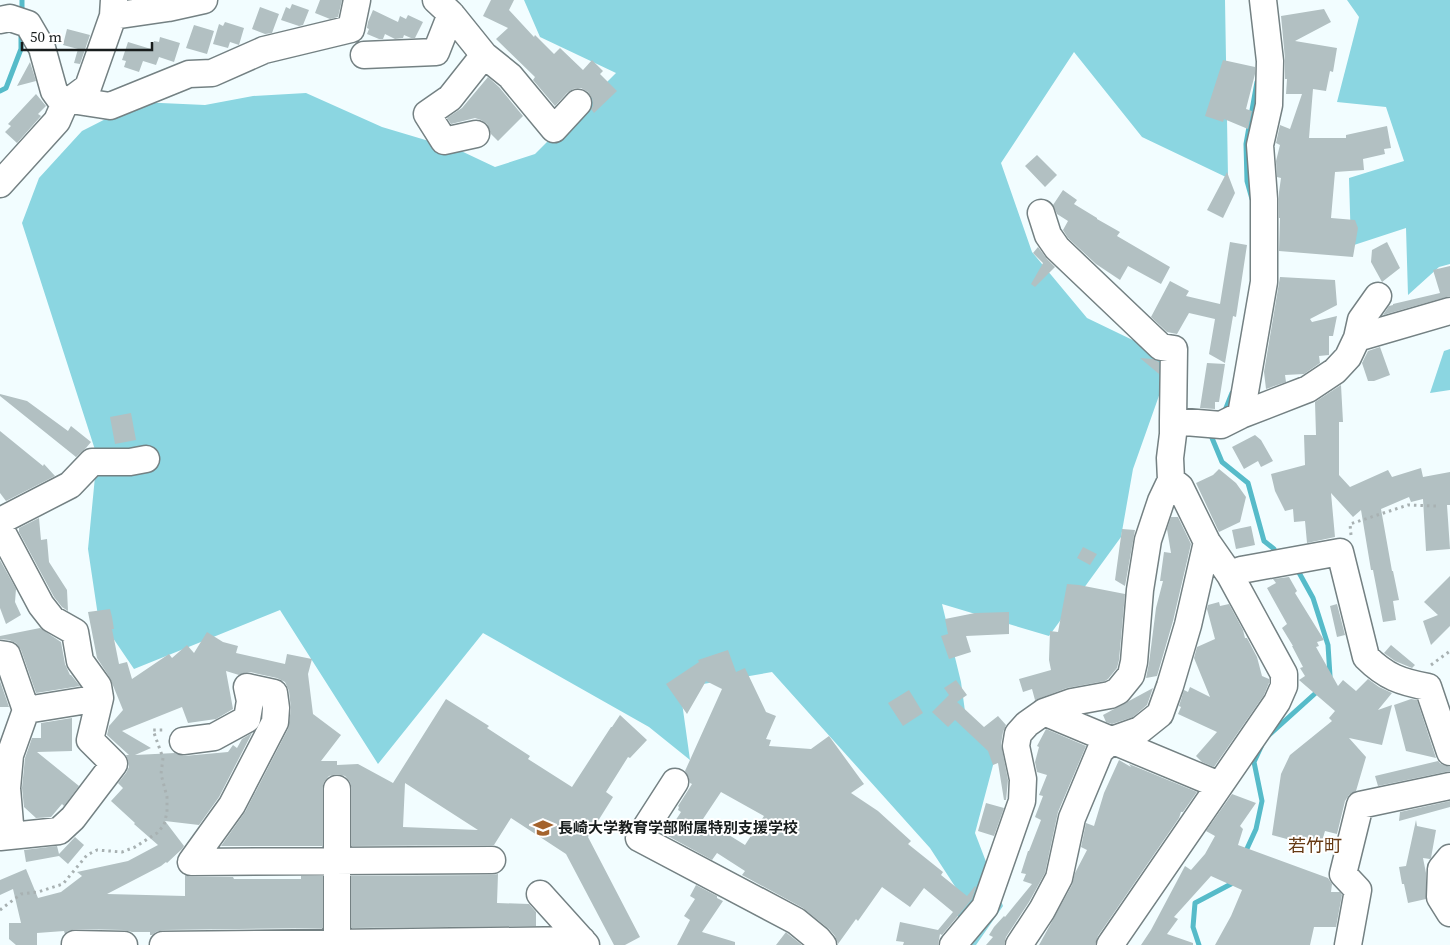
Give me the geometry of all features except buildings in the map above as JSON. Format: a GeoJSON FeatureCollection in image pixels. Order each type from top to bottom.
{"type":"FeatureCollection","features":[{"type":"Feature","properties":{"kind":"street"},"geometry":{"type":"LineString","coordinates":[[0,184],[57,120],[67,103],[88,87],[114,8],[168,8],[204,0]]}},
{"type":"Feature","properties":{"kind":"street"},"geometry":{"type":"LineString","coordinates":[[0,20],[10,18],[28,24],[42,48],[54,91],[67,103],[110,106],[189,74],[212,73],[264,50],[351,29],[357,0]]}},
{"type":"Feature","properties":{"kind":"street"},"geometry":{"type":"LineString","coordinates":[[1241,415],[1264,282],[1264,199],[1260,145],[1269,105],[1270,61],[1263,0]]}},
{"type":"Feature","properties":{"kind":"street"},"geometry":{"type":"LineString","coordinates":[[364,55],[436,52],[443,7]]}},
{"type":"Feature","properties":{"kind":"street"},"geometry":{"type":"LineString","coordinates":[[443,7],[484,55],[510,76],[554,129],[578,103]]}},
{"type":"Feature","properties":{"kind":"street"},"geometry":{"type":"LineString","coordinates":[[476,134],[444,141],[428,114],[450,98],[484,55]]}},
{"type":"Feature","properties":{"kind":"street"},"geometry":{"type":"LineString","coordinates":[[953,945],[985,907],[1022,801],[1023,779],[1016,746],[1018,734],[1027,724],[1044,712],[1072,702],[1110,695],[1118,691],[1130,675],[1134,662],[1140,590],[1148,540],[1161,501],[1171,480],[1170,458],[1173,434],[1174,349],[1161,347],[1056,248],[1048,234],[1041,212]]}},
{"type":"Feature","properties":{"kind":"street"},"geometry":{"type":"LineString","coordinates":[[1173,421],[1221,425],[1241,415],[1308,389],[1335,371],[1348,357],[1357,338],[1361,320],[1378,296]]}},
{"type":"Feature","properties":{"kind":"street"},"geometry":{"type":"LineString","coordinates":[[1357,338],[1450,311]]}},
{"type":"Feature","properties":{"kind":"street"},"geometry":{"type":"LineString","coordinates":[[0,521],[70,484],[92,462],[130,462],[146,459]]}},
{"type":"Feature","properties":{"kind":"street"},"geometry":{"type":"LineString","coordinates":[[1110,945],[1277,702],[1284,686],[1284,674],[1230,574],[1207,542],[1180,487],[1171,480]]}},
{"type":"Feature","properties":{"kind":"street"},"geometry":{"type":"LineString","coordinates":[[0,528],[41,604],[52,619],[76,632],[80,661],[98,686],[100,698],[90,740],[114,764],[73,818],[59,831],[5,837],[10,755],[26,710],[7,655],[0,654]]}},
{"type":"Feature","properties":{"kind":"street"},"geometry":{"type":"LineString","coordinates":[[1019,945],[1042,910],[1059,878],[1072,818],[1100,751],[1112,740],[1140,730],[1160,714],[1188,624],[1207,542]]}},
{"type":"Feature","properties":{"kind":"street"},"geometry":{"type":"LineString","coordinates":[[1230,574],[1241,570],[1340,552],[1366,657],[1376,667],[1397,680],[1428,687],[1450,752]]}},
{"type":"Feature","properties":{"kind":"street"},"geometry":{"type":"LineString","coordinates":[[183,741],[214,737],[247,718],[250,701],[247,686],[274,693],[276,722],[232,805],[191,862],[492,860]]}},
{"type":"Feature","properties":{"kind":"street"},"geometry":{"type":"LineString","coordinates":[[26,710],[100,698]]}},
{"type":"Feature","properties":{"kind":"street"},"geometry":{"type":"LineString","coordinates":[[1044,712],[1219,785]]}},
{"type":"Feature","properties":{"kind":"street"},"geometry":{"type":"LineString","coordinates":[[675,782],[639,838],[796,921],[823,945]]}},
{"type":"Feature","properties":{"kind":"street"},"geometry":{"type":"LineString","coordinates":[[1348,945],[1358,890],[1343,874],[1360,805],[1450,786]]}},
{"type":"Feature","properties":{"kind":"street"},"geometry":{"type":"LineString","coordinates":[[336,943],[337,789]]}},
{"type":"Feature","properties":{"kind":"street"},"geometry":{"type":"LineString","coordinates":[[1450,858],[1441,869],[1440,897],[1450,912]]}},
{"type":"Feature","properties":{"kind":"street"},"geometry":{"type":"LineString","coordinates":[[540,894],[584,943]]}},
{"type":"Feature","properties":{"kind":"street"},"geometry":{"type":"LineString","coordinates":[[162,945],[584,943]]}},
{"type":"Feature","properties":{"kind":"street"},"geometry":{"type":"LineString","coordinates":[[75,944],[124,945]]}},
{"type":"Feature","properties":{"kind":"path"},"geometry":{"type":"LineString","coordinates":[[1350,524],[1408,505],[1436,506]]}},
{"type":"Feature","properties":{"kind":"path"},"geometry":{"type":"LineString","coordinates":[[0,910],[20,894],[38,892],[63,884],[87,855],[97,850],[122,852],[135,847],[157,833],[164,825],[167,812],[167,797],[161,774],[163,758],[153,730],[180,731],[183,741]]}},
{"type":"Feature","properties":{"kind":"shaded area"},"geometry":{"type":"Polygon","coordinates":[[[524,0],[1225,0],[1228,178],[1142,137],[1074,52],[1001,163],[1032,252],[1087,318],[1172,359],[1133,469],[1121,537],[1049,636],[942,604],[961,682],[967,726],[996,754],[975,833],[1003,906],[976,945],[958,945],[958,891],[930,848],[772,672],[680,688],[690,760],[649,727],[483,633],[378,764],[280,610],[134,669],[98,616],[88,549],[97,456],[22,223],[39,178],[82,131],[139,102],[205,105],[253,96],[306,93],[382,127],[459,150],[495,167],[535,154],[616,73],[540,37],[524,0]]]}},
{"type":"Feature","properties":{"kind":"shaded area"},"geometry":{"type":"Polygon","coordinates":[[[1347,0],[1450,0],[1450,264],[1439,267],[1408,295],[1406,228],[1351,246],[1349,178],[1404,161],[1386,107],[1337,102],[1359,17],[1347,0]]]}},
{"type":"Feature","properties":{"kind":"shaded area"},"geometry":{"type":"Polygon","coordinates":[[[1450,349],[1450,390],[1430,393],[1444,351],[1450,349]]]}},
{"type":"Feature","properties":{"kind":"waterway"},"geometry":{"type":"LineString","coordinates":[[22,0],[22,14]]}},
{"type":"Feature","properties":{"kind":"waterway"},"geometry":{"type":"LineString","coordinates":[[0,91],[6,88],[21,49],[21,33]]}},
{"type":"Feature","properties":{"kind":"waterway"},"geometry":{"type":"LineString","coordinates":[[1252,199],[1247,181],[1246,144],[1257,82]]}},
{"type":"Feature","properties":{"kind":"waterway"},"geometry":{"type":"LineString","coordinates":[[1224,413],[1232,393]]}},
{"type":"Feature","properties":{"kind":"waterway"},"geometry":{"type":"LineString","coordinates":[[1215,432],[1212,438],[1222,462],[1248,483],[1264,541],[1274,549]]}},
{"type":"Feature","properties":{"kind":"waterway"},"geometry":{"type":"LineString","coordinates":[[1297,569],[1313,598],[1328,645],[1330,676]]}},
{"type":"Feature","properties":{"kind":"waterway"},"geometry":{"type":"LineString","coordinates":[[1268,736],[1319,690]]}},
{"type":"Feature","properties":{"kind":"waterway"},"geometry":{"type":"LineString","coordinates":[[1245,853],[1256,829],[1262,801],[1254,762],[1261,747]]}},
{"type":"Feature","properties":{"kind":"waterway"},"geometry":{"type":"LineString","coordinates":[[1199,945],[1193,927],[1195,903],[1231,884],[1233,879]]}},
{"type":"Feature","properties":{"kind":"place","name":"長崎大学教育学部附属特別支援学校"},"geometry":{"type":"Point","coordinates":[543,828]}},
{"type":"Feature","properties":{"kind":"district","name":"若竹町"},"geometry":{"type":"Point","coordinates":[1315,846]}}]}
